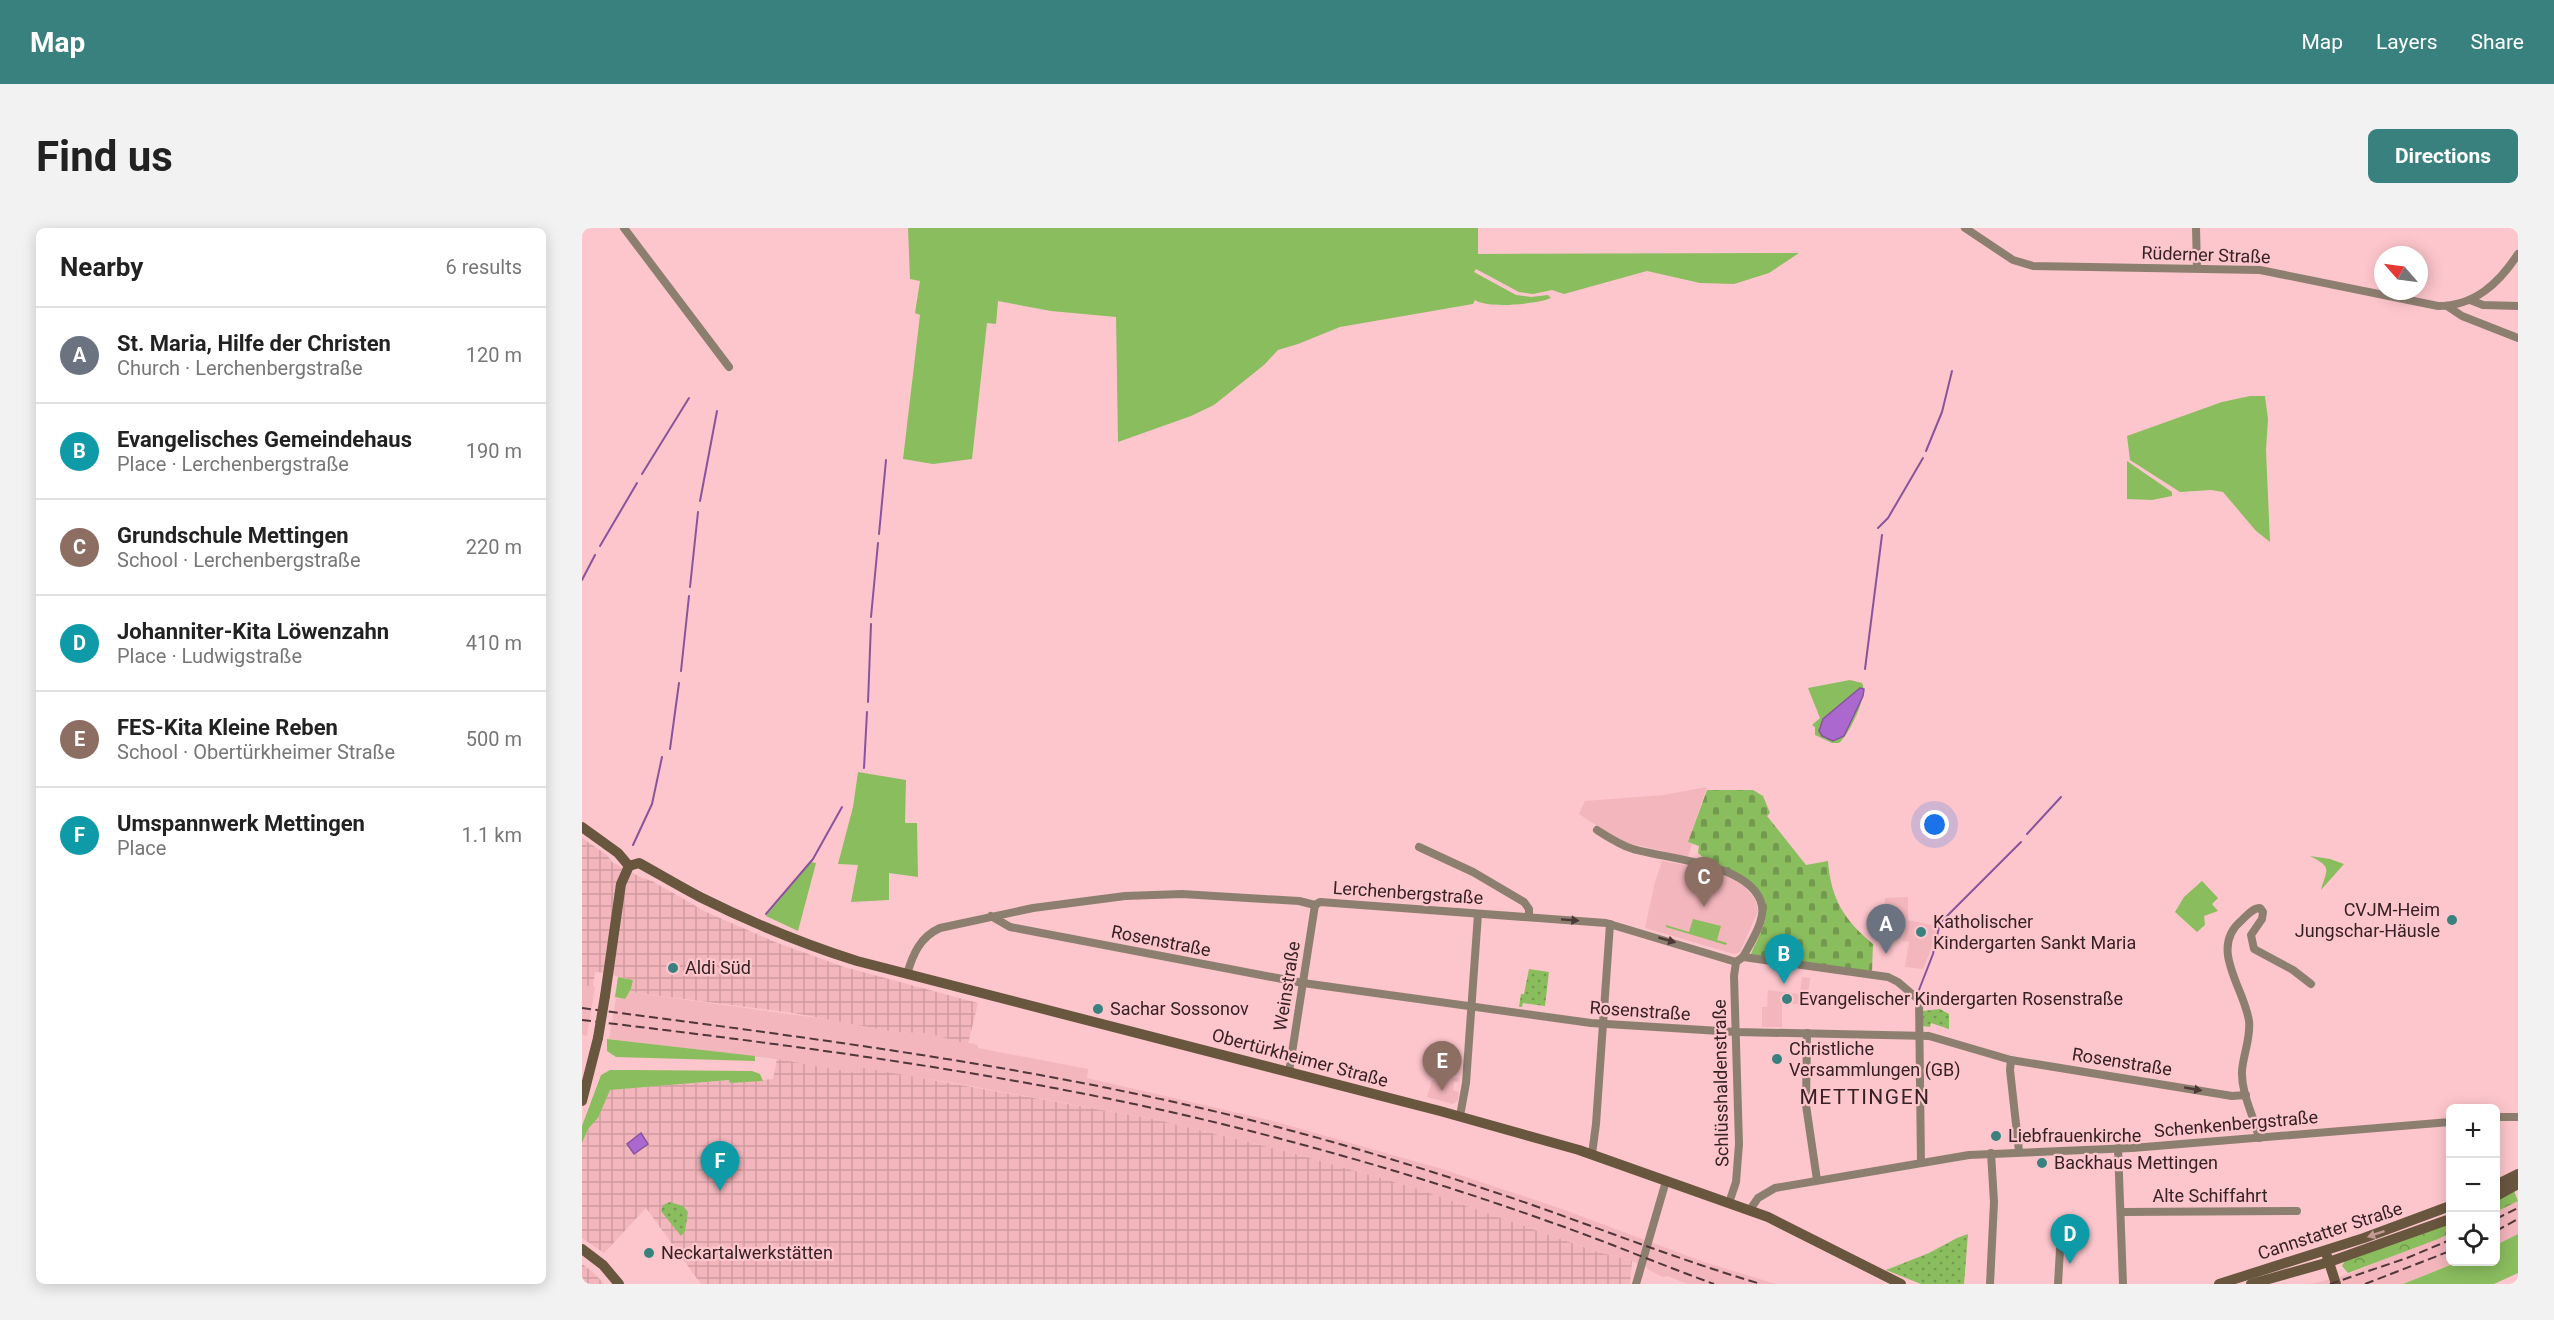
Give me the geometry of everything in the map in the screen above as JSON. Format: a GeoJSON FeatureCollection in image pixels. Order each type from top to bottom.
{"type":"FeatureCollection","features":[{"type":"Feature","properties":{"kind":"main road"},"geometry":{"type":"LineString","coordinates":[[582,827],[618,852],[629,866],[621,884],[598,1038],[582,1101]]}},
{"type":"Feature","properties":{"kind":"main road","name":"Obertürkheimer Straße"},"geometry":{"type":"LineString","coordinates":[[629,866],[637,862],[703,898],[825,951],[1460,1116],[1592,1154],[1729,1203]]}},
{"type":"Feature","properties":{"kind":"main road"},"geometry":{"type":"LineString","coordinates":[[2500,1183],[2518,1174]]}},
{"type":"Feature","properties":{"kind":"main road"},"geometry":{"type":"LineString","coordinates":[[2500,1194],[2518,1184]]}},
{"type":"Feature","properties":{"kind":"main road"},"geometry":{"type":"LineString","coordinates":[[1729,1203],[1769,1218],[1901,1284]]}},
{"type":"Feature","properties":{"kind":"main road","name":"Cannstatter Straße"},"geometry":{"type":"LineString","coordinates":[[2219,1284],[2398,1227],[2446,1208]]}},
{"type":"Feature","properties":{"kind":"main road"},"geometry":{"type":"LineString","coordinates":[[1754,1213],[1766,1223],[1885,1284]]}},
{"type":"Feature","properties":{"kind":"main road","name":"Cannstatter Straße"},"geometry":{"type":"LineString","coordinates":[[2251,1284],[2329,1262],[2446,1221]]}},
{"type":"Feature","properties":{"kind":"main road"},"geometry":{"type":"LineString","coordinates":[[582,1249],[603,1265],[619,1284]]}},
{"type":"Feature","properties":{"kind":"main road"},"geometry":{"type":"LineString","coordinates":[[2325,1250],[2336,1284]]}},
{"type":"Feature","properties":{"kind":"street"},"geometry":{"type":"LineString","coordinates":[[624,228],[729,367]]}},
{"type":"Feature","properties":{"kind":"street","name":"Rüderner Straße"},"geometry":{"type":"LineString","coordinates":[[1965,228],[2009,258],[2027,265],[2276,272],[2424,304],[2447,306],[2462,316],[2518,338]]}},
{"type":"Feature","properties":{"kind":"street"},"geometry":{"type":"LineString","coordinates":[[2196,228],[2197,268]]}},
{"type":"Feature","properties":{"kind":"street"},"geometry":{"type":"LineString","coordinates":[[2447,306],[2470,300],[2495,284],[2518,254]]}},
{"type":"Feature","properties":{"kind":"street"},"geometry":{"type":"LineString","coordinates":[[2470,300],[2483,305],[2518,306]]}},
{"type":"Feature","properties":{"kind":"street"},"geometry":{"type":"LineString","coordinates":[[1597,830],[1631,848],[1705,864],[1745,881],[1761,901],[1762,912],[1740,959]]}},
{"type":"Feature","properties":{"kind":"street"},"geometry":{"type":"LineString","coordinates":[[1419,847],[1473,872],[1524,902],[1529,909],[1529,917]]}},
{"type":"Feature","properties":{"kind":"street","name":"Lerchenbergstraße"},"geometry":{"type":"LineString","coordinates":[[907,974],[916,948],[929,934],[940,928],[1080,900],[1160,894],[1228,896],[1299,901],[1315,905],[1320,902],[1610,924],[1740,959],[1890,977],[1920,1002],[1921,1035]]}},
{"type":"Feature","properties":{"kind":"street","name":"Weinstraße"},"geometry":{"type":"LineString","coordinates":[[1289,1072],[1315,905]]}},
{"type":"Feature","properties":{"kind":"street"},"geometry":{"type":"LineString","coordinates":[[2259,1138],[2246,1095],[2242,1071],[2249,1021],[2241,991],[2226,952],[2237,923],[2256,908],[2260,908],[2263,918],[2251,935],[2254,949],[2293,970],[2311,984]]}},
{"type":"Feature","properties":{"kind":"street"},"geometry":{"type":"LineString","coordinates":[[1460,1116],[1464,1103],[1478,914]]}},
{"type":"Feature","properties":{"kind":"street","name":"Rosenstraße"},"geometry":{"type":"LineString","coordinates":[[991,916],[1010,927],[1303,983],[1602,1024],[1736,1032],[1931,1036],[2011,1060],[2232,1096],[2246,1095]]}},
{"type":"Feature","properties":{"kind":"street"},"geometry":{"type":"LineString","coordinates":[[1592,1154],[1610,924]]}},
{"type":"Feature","properties":{"kind":"street","name":"Schlüsshaldenstraße"},"geometry":{"type":"LineString","coordinates":[[1729,1203],[1736,1182],[1738,1150],[1734,973],[1740,959]]}},
{"type":"Feature","properties":{"kind":"street"},"geometry":{"type":"LineString","coordinates":[[1807,1033],[1806,1105],[1817,1180]]}},
{"type":"Feature","properties":{"kind":"street"},"geometry":{"type":"LineString","coordinates":[[1921,1035],[1921,1163]]}},
{"type":"Feature","properties":{"kind":"street"},"geometry":{"type":"LineString","coordinates":[[2011,1060],[2019,1151]]}},
{"type":"Feature","properties":{"kind":"street"},"geometry":{"type":"LineString","coordinates":[[2500,1118],[2518,1117]]}},
{"type":"Feature","properties":{"kind":"street","name":"Schenkenbergstraße"},"geometry":{"type":"LineString","coordinates":[[1754,1213],[1756,1200],[1768,1190],[1817,1180],[1991,1153],[2118,1149],[2446,1122]]}},
{"type":"Feature","properties":{"kind":"street"},"geometry":{"type":"LineString","coordinates":[[2118,1149],[2123,1284]]}},
{"type":"Feature","properties":{"kind":"street"},"geometry":{"type":"LineString","coordinates":[[1990,1284],[1994,1202],[1991,1153]]}},
{"type":"Feature","properties":{"kind":"street"},"geometry":{"type":"LineString","coordinates":[[1636,1284],[1666,1181]]}},
{"type":"Feature","properties":{"kind":"street","name":"Alte Schiffahrt"},"geometry":{"type":"LineString","coordinates":[[2122,1212],[2297,1211]]}},
{"type":"Feature","properties":{"kind":"street"},"geometry":{"type":"LineString","coordinates":[[2058,1284],[2061,1232]]}},
{"type":"Feature","properties":{"kind":"shaded area"},"geometry":{"type":"Polygon","coordinates":[[[1860,688],[1864,689],[1863,696],[1844,736],[1833,741],[1822,736],[1819,731],[1823,719],[1860,688]]]}},
{"type":"Feature","properties":{"kind":"shaded area"},"geometry":{"type":"Polygon","coordinates":[[[1707,787],[1688,842],[1692,844],[1688,857],[1628,843],[1579,814],[1585,801],[1663,795],[1707,787]]]}},
{"type":"Feature","properties":{"kind":"shaded area"},"geometry":{"type":"Polygon","coordinates":[[[582,838],[607,855],[612,862],[652,881],[706,912],[775,942],[844,967],[978,1003],[968,1044],[927,1033],[896,1032],[793,1013],[630,992],[633,980],[598,972],[595,972],[593,987],[582,985],[582,838]]]}},
{"type":"Feature","properties":{"kind":"shaded area"},"geometry":{"type":"Polygon","coordinates":[[[1662,861],[1703,868],[1737,881],[1745,887],[1755,899],[1758,911],[1740,952],[1734,954],[1645,928],[1662,861]]]}},
{"type":"Feature","properties":{"kind":"shaded area","name":"Katholischer Kindergarten Sankt Maria"},"geometry":{"type":"Polygon","coordinates":[[[1908,897],[1908,920],[1937,926],[1936,937],[1923,969],[1905,967],[1909,942],[1903,941],[1905,930],[1877,927],[1883,916],[1885,898],[1908,897]]]}},
{"type":"Feature","properties":{"kind":"shaded area","name":"Evangelischer Kindergarten Rosenstraße"},"geometry":{"type":"Polygon","coordinates":[[[1802,977],[1810,978],[1807,1004],[1782,1004],[1782,1027],[1762,1027],[1762,1007],[1767,1007],[1768,990],[1800,994],[1802,977]]]}},
{"type":"Feature","properties":{"kind":"shaded area"},"geometry":{"type":"Polygon","coordinates":[[[582,985],[595,987],[587,1036],[582,1035],[582,985]]]}},
{"type":"Feature","properties":{"kind":"shaded area"},"geometry":{"type":"Polygon","coordinates":[[[629,992],[927,1033],[978,1045],[978,1048],[1088,1069],[1087,1078],[1273,1121],[1442,1169],[1559,1208],[1704,1262],[1776,1284],[1687,1284],[1668,1276],[1663,1277],[1629,1260],[1598,1252],[1412,1187],[1292,1153],[1158,1120],[942,1081],[856,1073],[769,1058],[609,1039],[616,998],[625,999],[629,992]]]}},
{"type":"Feature","properties":{"kind":"shaded area"},"geometry":{"type":"Polygon","coordinates":[[[777,1059],[856,1073],[859,1067],[1158,1120],[1292,1153],[1412,1187],[1598,1252],[1632,1261],[1630,1284],[701,1284],[646,1208],[604,1253],[582,1238],[582,1143],[588,1129],[598,1118],[609,1090],[730,1080],[730,1083],[773,1079],[777,1059]]]}},
{"type":"Feature","properties":{"kind":"shaded area"},"geometry":{"type":"Polygon","coordinates":[[[1444,1078],[1460,1078],[1459,1082],[1454,1082],[1453,1090],[1459,1092],[1458,1100],[1453,1104],[1427,1097],[1432,1080],[1443,1081],[1444,1078]]]}},
{"type":"Feature","properties":{"kind":"shaded area"},"geometry":{"type":"Polygon","coordinates":[[[641,1133],[648,1144],[634,1154],[627,1144],[641,1133]]]}},
{"type":"Feature","properties":{"kind":"shaded area"},"geometry":{"type":"Polygon","coordinates":[[[2518,1201],[2518,1234],[2500,1243],[2500,1212],[2518,1201]]]}},
{"type":"Feature","properties":{"kind":"shaded area"},"geometry":{"type":"Polygon","coordinates":[[[2446,1235],[2446,1266],[2448,1266],[2403,1284],[2311,1284],[2346,1275],[2446,1235]]]}},
{"type":"Feature","properties":{"kind":"shaded area"},"geometry":{"type":"Polygon","coordinates":[[[582,1264],[595,1274],[604,1284],[582,1284],[582,1264]]]}},
{"type":"Feature","properties":{"kind":"green space"},"geometry":{"type":"Polygon","coordinates":[[[908,228],[1478,228],[1478,254],[1799,253],[1769,273],[1734,284],[1700,283],[1647,271],[1564,294],[1552,290],[1533,294],[1519,292],[1476,269],[1474,272],[1516,295],[1531,297],[1548,295],[1551,298],[1512,305],[1481,303],[1475,300],[1473,304],[1340,327],[1278,350],[1264,365],[1214,405],[1191,416],[1118,442],[1116,317],[1051,311],[998,301],[996,324],[987,323],[972,459],[933,464],[903,459],[920,315],[915,313],[920,281],[910,279],[908,228]]]}},
{"type":"Feature","properties":{"kind":"green space"},"geometry":{"type":"Polygon","coordinates":[[[2250,396],[2265,396],[2268,419],[2266,450],[2270,542],[2256,531],[2223,492],[2211,490],[2180,492],[2130,460],[2127,436],[2222,402],[2250,396]]]}},
{"type":"Feature","properties":{"kind":"green space"},"geometry":{"type":"Polygon","coordinates":[[[2127,461],[2172,492],[2172,496],[2152,500],[2127,499],[2127,461]]]}},
{"type":"Feature","properties":{"kind":"green space"},"geometry":{"type":"Polygon","coordinates":[[[1850,680],[1862,683],[1863,696],[1853,723],[1843,739],[1839,743],[1832,743],[1815,735],[1815,727],[1812,725],[1820,718],[1808,688],[1850,680]]]}},
{"type":"Feature","properties":{"kind":"green space"},"geometry":{"type":"Polygon","coordinates":[[[858,772],[906,780],[905,823],[917,823],[918,877],[889,873],[889,900],[851,902],[858,865],[838,864],[853,807],[858,772]]]}},
{"type":"Feature","properties":{"kind":"green space"},"geometry":{"type":"Polygon","coordinates":[[[1707,790],[1753,790],[1763,796],[1770,813],[1767,816],[1806,865],[1828,861],[1832,887],[1841,908],[1854,926],[1873,944],[1872,972],[1750,956],[1765,920],[1765,904],[1761,895],[1744,877],[1706,860],[1698,853],[1699,846],[1688,842],[1707,790]]]}},
{"type":"Feature","properties":{"kind":"green space"},"geometry":{"type":"Polygon","coordinates":[[[2310,856],[2344,864],[2321,890],[2326,870],[2323,864],[2310,856]]]}},
{"type":"Feature","properties":{"kind":"green space"},"geometry":{"type":"Polygon","coordinates":[[[811,862],[816,863],[798,931],[766,916],[811,862]]]}},
{"type":"Feature","properties":{"kind":"green space"},"geometry":{"type":"Polygon","coordinates":[[[2202,881],[2218,898],[2212,904],[2218,911],[2204,916],[2205,925],[2197,932],[2175,912],[2184,897],[2202,881]]]}},
{"type":"Feature","properties":{"kind":"green space"},"geometry":{"type":"Polygon","coordinates":[[[1693,919],[1721,926],[1717,940],[1727,943],[1726,945],[1666,927],[1666,925],[1689,932],[1693,919]]]}},
{"type":"Feature","properties":{"kind":"green space"},"geometry":{"type":"Polygon","coordinates":[[[1529,969],[1549,972],[1545,1006],[1523,1003],[1522,1007],[1519,1007],[1529,969]]]}},
{"type":"Feature","properties":{"kind":"green space"},"geometry":{"type":"Polygon","coordinates":[[[618,977],[633,980],[625,999],[615,997],[618,977]]]}},
{"type":"Feature","properties":{"kind":"green space"},"geometry":{"type":"Polygon","coordinates":[[[1940,1009],[1949,1014],[1949,1029],[1931,1023],[1930,1027],[1922,1026],[1922,1011],[1940,1009]]]}},
{"type":"Feature","properties":{"kind":"green space"},"geometry":{"type":"Polygon","coordinates":[[[607,1039],[755,1056],[755,1061],[616,1057],[607,1051],[607,1039]]]}},
{"type":"Feature","properties":{"kind":"green space"},"geometry":{"type":"Polygon","coordinates":[[[610,1070],[752,1071],[760,1074],[763,1081],[730,1083],[729,1080],[610,1090],[598,1118],[588,1129],[582,1143],[582,1126],[601,1075],[610,1070]]]}},
{"type":"Feature","properties":{"kind":"green space"},"geometry":{"type":"Polygon","coordinates":[[[2514,1191],[2518,1201],[2500,1210],[2500,1198],[2514,1191]]]}},
{"type":"Feature","properties":{"kind":"green space"},"geometry":{"type":"Polygon","coordinates":[[[670,1202],[683,1206],[688,1212],[685,1231],[681,1236],[661,1211],[663,1205],[670,1202]]]}},
{"type":"Feature","properties":{"kind":"green space"},"geometry":{"type":"Polygon","coordinates":[[[2446,1223],[2446,1235],[2438,1239],[2348,1273],[2342,1266],[2345,1261],[2446,1223]]]}},
{"type":"Feature","properties":{"kind":"green space"},"geometry":{"type":"Polygon","coordinates":[[[1968,1234],[1964,1284],[1921,1284],[1886,1270],[1929,1253],[1968,1234]]]}},
{"type":"Feature","properties":{"kind":"green space"},"geometry":{"type":"Polygon","coordinates":[[[2518,1234],[2518,1273],[2494,1284],[2403,1284],[2448,1266],[2500,1266],[2500,1243],[2518,1234]]]}},
{"type":"Feature","properties":{"kind":"waterway"},"geometry":{"type":"LineString","coordinates":[[1926,451],[1942,412],[1952,371]]}},
{"type":"Feature","properties":{"kind":"waterway"},"geometry":{"type":"LineString","coordinates":[[642,474],[689,398]]}},
{"type":"Feature","properties":{"kind":"waterway"},"geometry":{"type":"LineString","coordinates":[[700,501],[717,411]]}},
{"type":"Feature","properties":{"kind":"waterway"},"geometry":{"type":"LineString","coordinates":[[1878,528],[1888,518],[1923,458]]}},
{"type":"Feature","properties":{"kind":"waterway"},"geometry":{"type":"LineString","coordinates":[[879,534],[886,460]]}},
{"type":"Feature","properties":{"kind":"waterway"},"geometry":{"type":"LineString","coordinates":[[600,546],[637,483]]}},
{"type":"Feature","properties":{"kind":"waterway"},"geometry":{"type":"LineString","coordinates":[[690,587],[698,512]]}},
{"type":"Feature","properties":{"kind":"waterway"},"geometry":{"type":"LineString","coordinates":[[1865,669],[1882,535]]}},
{"type":"Feature","properties":{"kind":"waterway"},"geometry":{"type":"LineString","coordinates":[[871,617],[878,543]]}},
{"type":"Feature","properties":{"kind":"waterway"},"geometry":{"type":"LineString","coordinates":[[582,580],[595,555]]}},
{"type":"Feature","properties":{"kind":"waterway"},"geometry":{"type":"LineString","coordinates":[[681,671],[689,596]]}},
{"type":"Feature","properties":{"kind":"waterway"},"geometry":{"type":"LineString","coordinates":[[868,702],[871,624]]}},
{"type":"Feature","properties":{"kind":"waterway"},"geometry":{"type":"LineString","coordinates":[[670,749],[679,683]]}},
{"type":"Feature","properties":{"kind":"waterway"},"geometry":{"type":"LineString","coordinates":[[864,768],[867,712]]}},
{"type":"Feature","properties":{"kind":"waterway"},"geometry":{"type":"LineString","coordinates":[[633,845],[652,804],[662,757]]}},
{"type":"Feature","properties":{"kind":"waterway"},"geometry":{"type":"LineString","coordinates":[[2027,834],[2061,797]]}},
{"type":"Feature","properties":{"kind":"waterway"},"geometry":{"type":"LineString","coordinates":[[766,914],[813,859],[842,807]]}},
{"type":"Feature","properties":{"kind":"waterway"},"geometry":{"type":"LineString","coordinates":[[1917,995],[1933,954],[1940,923],[2021,842]]}},
{"type":"Feature","properties":{"kind":"railway"},"geometry":{"type":"LineString","coordinates":[[582,1008],[936,1057],[1024,1072],[1198,1108],[1315,1137],[1431,1172],[1761,1284]]}},
{"type":"Feature","properties":{"kind":"railway"},"geometry":{"type":"LineString","coordinates":[[582,1020],[933,1067],[1021,1082],[1195,1118],[1315,1148],[1450,1188],[1571,1229],[1714,1284]]}},
{"type":"Feature","properties":{"kind":"railway"},"geometry":{"type":"LineString","coordinates":[[2500,1217],[2518,1208]]}},
{"type":"Feature","properties":{"kind":"railway"},"geometry":{"type":"LineString","coordinates":[[2500,1229],[2518,1219]]}},
{"type":"Feature","properties":{"kind":"railway"},"geometry":{"type":"LineString","coordinates":[[2330,1284],[2407,1258],[2446,1242]]}},
{"type":"Feature","properties":{"kind":"railway"},"geometry":{"type":"LineString","coordinates":[[2365,1284],[2446,1253]]}},
{"type":"Feature","properties":{"kind":"place","name":"Grundschule Mettingen"},"geometry":{"type":"Point","coordinates":[1704,907]}},
{"type":"Feature","properties":{"kind":"place","name":"CVJM-Heim Jungschar-Häusle"},"geometry":{"type":"Point","coordinates":[2452,920]}},
{"type":"Feature","properties":{"kind":"place","name":"Katholischer Kindergarten Sankt Maria"},"geometry":{"type":"Point","coordinates":[1921,932]}},
{"type":"Feature","properties":{"kind":"place","name":"St. Maria, Hilfe der Christen"},"geometry":{"type":"Point","coordinates":[1886,954]}},
{"type":"Feature","properties":{"kind":"place","name":"Aldi Süd"},"geometry":{"type":"Point","coordinates":[673,968]}},
{"type":"Feature","properties":{"kind":"place","name":"Evangelisches Gemeindehaus"},"geometry":{"type":"Point","coordinates":[1784,984]}},
{"type":"Feature","properties":{"kind":"place","name":"Evangelischer Kindergarten Rosenstraße"},"geometry":{"type":"Point","coordinates":[1787,999]}},
{"type":"Feature","properties":{"kind":"place","name":"Sachar Sossonov"},"geometry":{"type":"Point","coordinates":[1098,1009]}},
{"type":"Feature","properties":{"kind":"place","name":"Christliche Versammlungen (GB)"},"geometry":{"type":"Point","coordinates":[1777,1059]}},
{"type":"Feature","properties":{"kind":"place","name":"FES-Kita Kleine Reben"},"geometry":{"type":"Point","coordinates":[1442,1091]}},
{"type":"Feature","properties":{"kind":"place","name":"Liebfrauenkirche"},"geometry":{"type":"Point","coordinates":[1996,1136]}},
{"type":"Feature","properties":{"kind":"place","name":"Backhaus Mettingen"},"geometry":{"type":"Point","coordinates":[2042,1163]}},
{"type":"Feature","properties":{"kind":"place","name":"Umspannwerk Mettingen"},"geometry":{"type":"Point","coordinates":[720,1191]}},
{"type":"Feature","properties":{"kind":"place","name":"Neckartalwerkstätten"},"geometry":{"type":"Point","coordinates":[649,1253]}},
{"type":"Feature","properties":{"kind":"place","name":"Johanniter-Kita Löwenzahn"},"geometry":{"type":"Point","coordinates":[2070,1264]}},
{"type":"Feature","properties":{"kind":"district","name":"METTINGEN"},"geometry":{"type":"Point","coordinates":[1865,1097]}}]}
